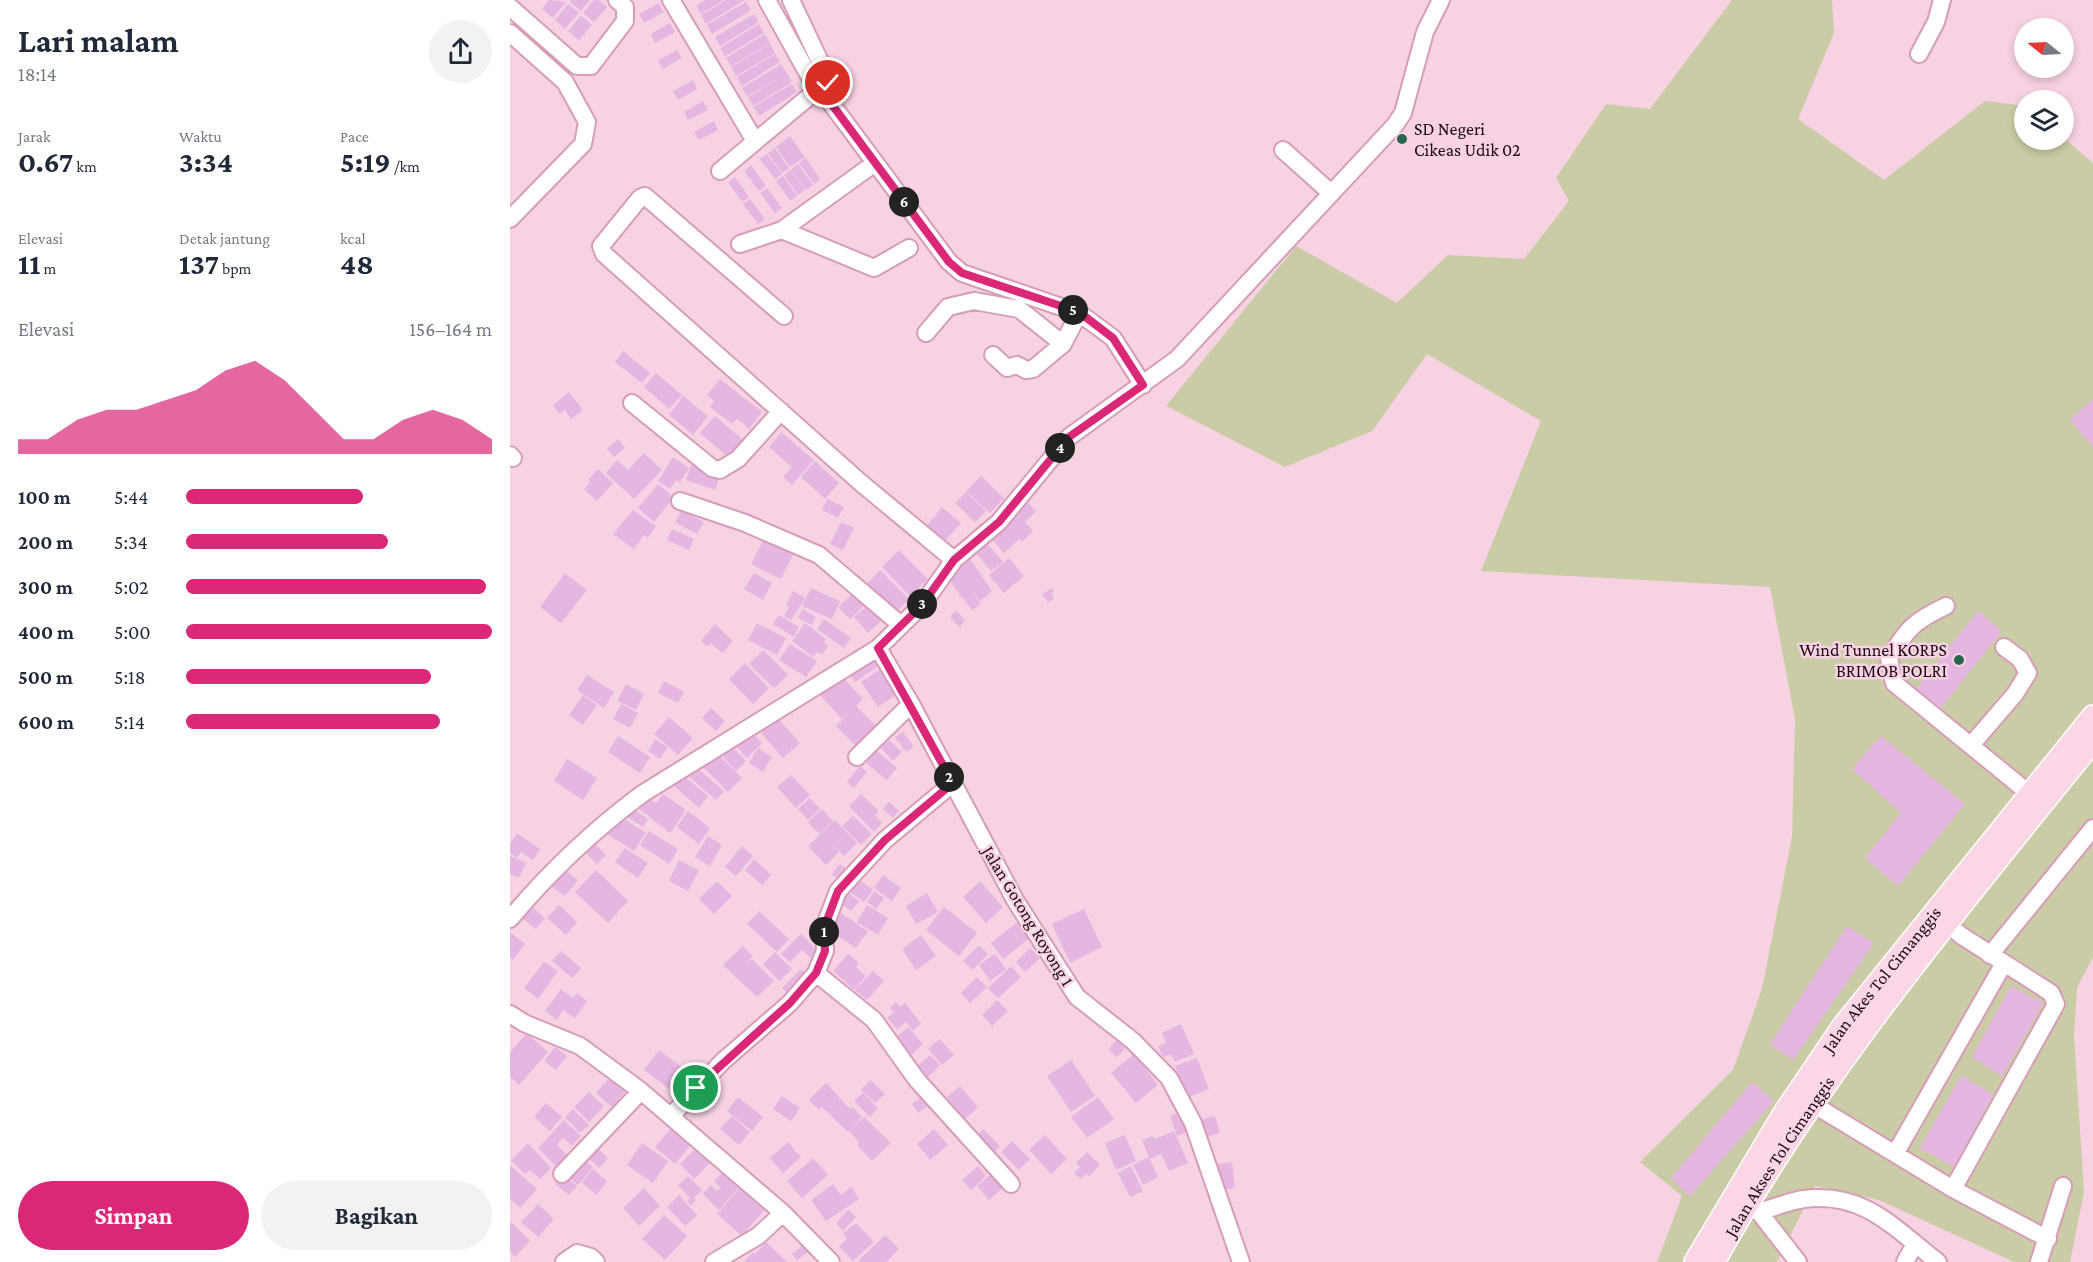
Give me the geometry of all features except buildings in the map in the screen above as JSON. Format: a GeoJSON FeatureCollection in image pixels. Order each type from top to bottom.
{"type":"FeatureCollection","features":[{"type":"Feature","properties":{"kind":"main road","name":"Jalan Akes Tol Cimanggis"},"geometry":{"type":"LineString","coordinates":[[1695,1262],[1745,1205],[1786,1110],[1843,1026],[1940,918],[2030,794],[2093,716]]}},
{"type":"Feature","properties":{"kind":"main road","name":"Jalan Akses Tol Cimanggis"},"geometry":{"type":"LineString","coordinates":[[1714,1262],[1745,1205],[1811,1103],[1940,918],[2093,741]]}},
{"type":"Feature","properties":{"kind":"street"},"geometry":{"type":"LineString","coordinates":[[510,7],[577,66],[584,68],[591,66],[625,21],[625,7],[617,0]]}},
{"type":"Feature","properties":{"kind":"street"},"geometry":{"type":"LineString","coordinates":[[671,0],[755,141]]}},
{"type":"Feature","properties":{"kind":"street"},"geometry":{"type":"LineString","coordinates":[[767,0],[818,90],[830,102],[949,262],[962,273],[1079,312],[1113,338],[1143,385]]}},
{"type":"Feature","properties":{"kind":"street"},"geometry":{"type":"LineString","coordinates":[[791,0],[824,70],[830,102]]}},
{"type":"Feature","properties":{"kind":"street"},"geometry":{"type":"LineString","coordinates":[[510,919],[533,891],[609,819],[642,794],[878,648],[922,605],[954,560],[999,522],[1069,437],[1177,358],[1395,125],[1403,113],[1425,32],[1441,0]]}},
{"type":"Feature","properties":{"kind":"street"},"geometry":{"type":"LineString","coordinates":[[1919,54],[1936,22],[1942,0]]}},
{"type":"Feature","properties":{"kind":"street"},"geometry":{"type":"LineString","coordinates":[[510,33],[565,82],[586,122],[583,144],[510,219]]}},
{"type":"Feature","properties":{"kind":"street"},"geometry":{"type":"LineString","coordinates":[[720,171],[818,90]]}},
{"type":"Feature","properties":{"kind":"street"},"geometry":{"type":"LineString","coordinates":[[1283,150],[1331,193]]}},
{"type":"Feature","properties":{"kind":"street"},"geometry":{"type":"LineString","coordinates":[[740,244],[782,230],[875,163]]}},
{"type":"Feature","properties":{"kind":"street"},"geometry":{"type":"LineString","coordinates":[[784,316],[645,196],[640,198],[601,246],[604,254],[861,483],[954,560]]}},
{"type":"Feature","properties":{"kind":"street"},"geometry":{"type":"LineString","coordinates":[[782,230],[874,268],[909,248]]}},
{"type":"Feature","properties":{"kind":"street"},"geometry":{"type":"LineString","coordinates":[[926,333],[948,307],[974,301],[1019,309],[1063,344]]}},
{"type":"Feature","properties":{"kind":"street"},"geometry":{"type":"LineString","coordinates":[[993,355],[1009,368],[1017,365],[1026,370],[1033,369],[1063,344],[1079,312]]}},
{"type":"Feature","properties":{"kind":"street"},"geometry":{"type":"LineString","coordinates":[[632,403],[712,468],[720,470],[738,459],[781,411]]}},
{"type":"Feature","properties":{"kind":"street"},"geometry":{"type":"LineString","coordinates":[[680,501],[745,523],[819,555],[901,626]]}},
{"type":"Feature","properties":{"kind":"street"},"geometry":{"type":"LineString","coordinates":[[1946,606],[1917,620],[1889,658],[1894,683],[1972,744],[2030,794]]}},
{"type":"Feature","properties":{"kind":"street"},"geometry":{"type":"LineString","coordinates":[[1972,744],[2015,694],[2028,673],[2020,659],[2004,647]]}},
{"type":"Feature","properties":{"kind":"street","name":"Jalan Gotong Royong 1"},"geometry":{"type":"LineString","coordinates":[[878,648],[911,704],[1015,900],[1077,997],[1133,1041],[1169,1078],[1193,1123],[1241,1262]]}},
{"type":"Feature","properties":{"kind":"street"},"geometry":{"type":"LineString","coordinates":[[857,757],[911,704]]}},
{"type":"Feature","properties":{"kind":"street"},"geometry":{"type":"LineString","coordinates":[[671,1116],[723,1061],[790,1003],[816,973],[825,951],[824,928],[838,891],[885,840],[953,783]]}},
{"type":"Feature","properties":{"kind":"street"},"geometry":{"type":"LineString","coordinates":[[1895,1154],[1997,960],[2093,828]]}},
{"type":"Feature","properties":{"kind":"street"},"geometry":{"type":"LineString","coordinates":[[1940,918],[1997,960],[2051,993],[2056,1004],[1953,1189]]}},
{"type":"Feature","properties":{"kind":"street"},"geometry":{"type":"LineString","coordinates":[[816,973],[874,1020],[917,1080],[1011,1184]]}},
{"type":"Feature","properties":{"kind":"street"},"geometry":{"type":"LineString","coordinates":[[510,1014],[580,1046],[640,1091],[783,1213],[831,1262]]}},
{"type":"Feature","properties":{"kind":"street"},"geometry":{"type":"LineString","coordinates":[[562,1174],[640,1091]]}},
{"type":"Feature","properties":{"kind":"street"},"geometry":{"type":"LineString","coordinates":[[1811,1103],[1953,1189],[2048,1239]]}},
{"type":"Feature","properties":{"kind":"street"},"geometry":{"type":"LineString","coordinates":[[2039,1262],[2063,1186]]}},
{"type":"Feature","properties":{"kind":"street"},"geometry":{"type":"LineString","coordinates":[[1745,1205],[1804,1199],[1848,1201],[1878,1213],[1938,1262]]}},
{"type":"Feature","properties":{"kind":"street"},"geometry":{"type":"LineString","coordinates":[[1745,1205],[1798,1262]]}},
{"type":"Feature","properties":{"kind":"street"},"geometry":{"type":"LineString","coordinates":[[714,1262],[758,1236],[783,1213]]}},
{"type":"Feature","properties":{"kind":"street"},"geometry":{"type":"LineString","coordinates":[[1905,1262],[1915,1244]]}},
{"type":"Feature","properties":{"kind":"street"},"geometry":{"type":"LineString","coordinates":[[564,1262],[577,1253],[591,1257],[596,1262]]}},
{"type":"Feature","properties":{"kind":"green space"},"geometry":{"type":"Polygon","coordinates":[[[1732,0],[1832,0],[1834,33],[1798,119],[1884,180],[1985,101],[2014,105],[2014,150],[2074,150],[2074,147],[2093,163],[2093,957],[2077,988],[2074,1035],[2084,1192],[2070,1262],[2014,1262],[1879,1200],[1815,1186],[1777,1262],[1657,1262],[1682,1196],[1640,1162],[1733,1070],[1762,989],[1792,837],[1795,719],[1770,587],[1481,571],[1541,421],[1427,354],[1372,431],[1285,467],[1166,406],[1296,246],[1397,303],[1448,255],[1524,259],[1569,201],[1556,178],[1606,104],[1650,109],[1732,0]]]}},
{"type":"Feature","properties":{"kind":"place","name":"SD Negeri Cikeas Udik 02"},"geometry":{"type":"Point","coordinates":[1402,139]}},
{"type":"Feature","properties":{"kind":"place","name":"Wind Tunnel KORPS BRIMOB POLRI"},"geometry":{"type":"Point","coordinates":[1959,660]}},
{"type":"Feature","properties":{"kind":"route"},"geometry":{"type":"LineString","coordinates":[[696,1088],[723,1061],[790,1003],[816,973],[825,951],[824,928],[838,891],[885,840],[953,783],[878,648],[922,605],[954,560],[999,522],[1069,437],[1143,385],[1113,338],[1079,312],[962,273],[949,262],[830,102],[828,83]]}}]}
